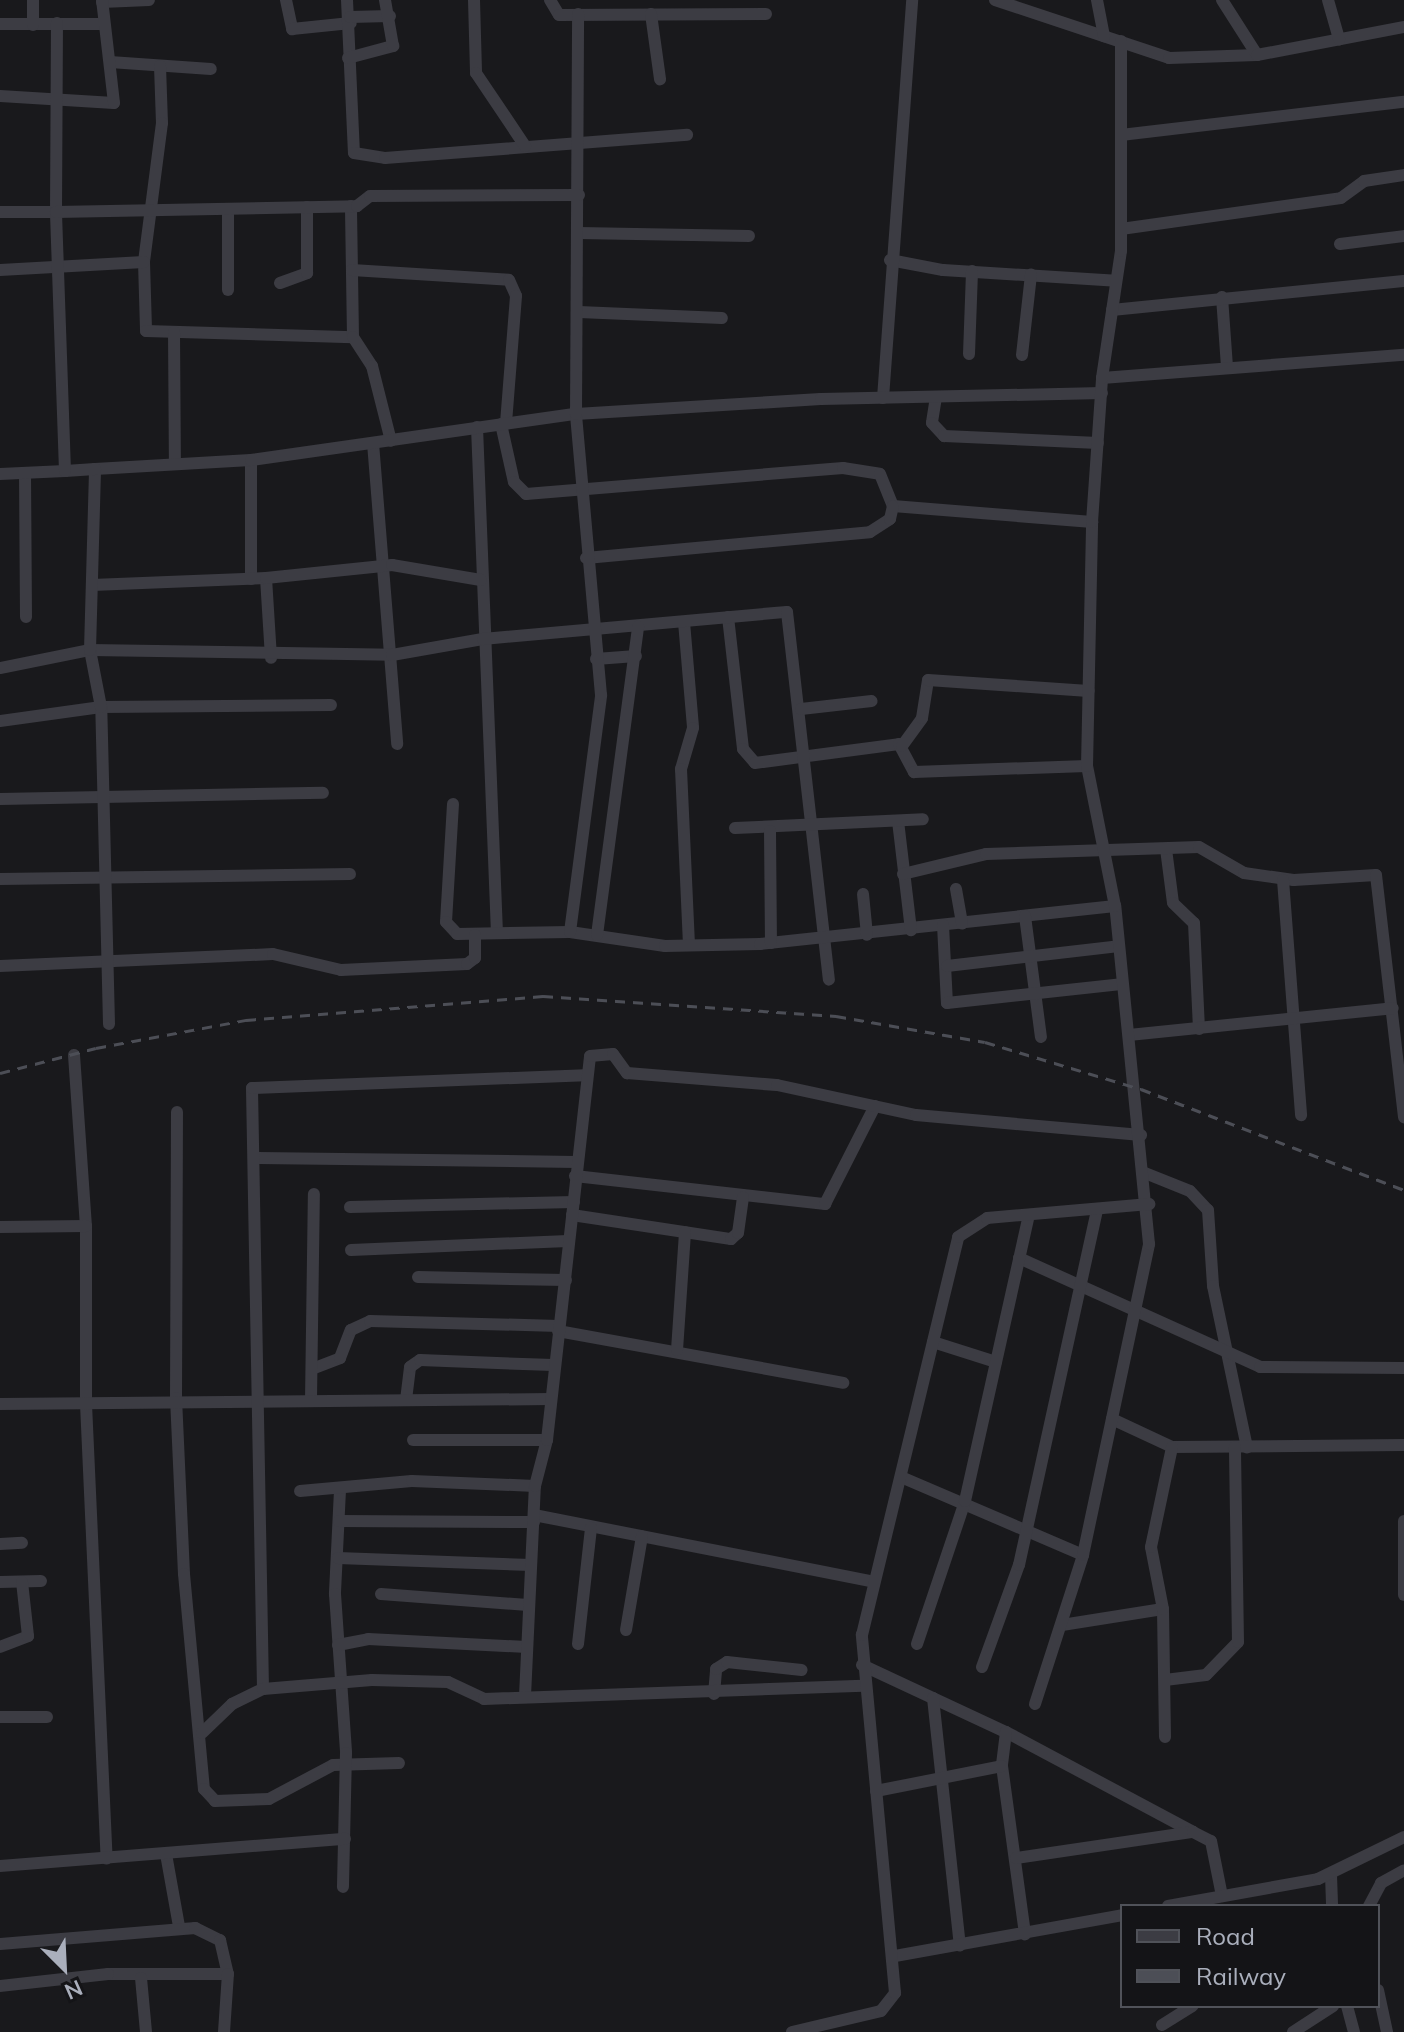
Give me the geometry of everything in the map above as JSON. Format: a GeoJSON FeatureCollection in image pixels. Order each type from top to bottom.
{"type":"FeatureCollection","features":[{"type":"Feature","properties":{"kind":"street"},"geometry":{"type":"LineString","coordinates":[[33,0],[33,25]]}},
{"type":"Feature","properties":{"kind":"street"},"geometry":{"type":"LineString","coordinates":[[0,96],[114,103],[110,62],[101,24],[102,1],[149,0]]}},
{"type":"Feature","properties":{"kind":"street"},"geometry":{"type":"LineString","coordinates":[[286,0],[292,29],[390,16]]}},
{"type":"Feature","properties":{"kind":"street"},"geometry":{"type":"LineString","coordinates":[[347,0],[354,153],[385,158],[687,135]]}},
{"type":"Feature","properties":{"kind":"street"},"geometry":{"type":"LineString","coordinates":[[348,58],[393,46],[385,0]]}},
{"type":"Feature","properties":{"kind":"street"},"geometry":{"type":"LineString","coordinates":[[474,0],[476,73],[525,146]]}},
{"type":"Feature","properties":{"kind":"street"},"geometry":{"type":"LineString","coordinates":[[550,0],[559,15],[766,14]]}},
{"type":"Feature","properties":{"kind":"street"},"geometry":{"type":"LineString","coordinates":[[883,398],[890,260],[912,0]]}},
{"type":"Feature","properties":{"kind":"street"},"geometry":{"type":"LineString","coordinates":[[1097,0],[1104,36]]}},
{"type":"Feature","properties":{"kind":"street"},"geometry":{"type":"LineString","coordinates":[[1222,0],[1257,55]]}},
{"type":"Feature","properties":{"kind":"street"},"geometry":{"type":"LineString","coordinates":[[1328,0],[1339,39]]}},
{"type":"Feature","properties":{"kind":"street"},"geometry":{"type":"LineString","coordinates":[[1003,2],[1104,36],[1193,61],[1257,55],[1404,27]]}},
{"type":"Feature","properties":{"kind":"street"},"geometry":{"type":"LineString","coordinates":[[570,932],[600,714],[576,414],[579,312],[578,14]]}},
{"type":"Feature","properties":{"kind":"street"},"geometry":{"type":"LineString","coordinates":[[651,14],[660,79]]}},
{"type":"Feature","properties":{"kind":"street"},"geometry":{"type":"LineString","coordinates":[[57,23],[60,102],[56,267],[65,471]]}},
{"type":"Feature","properties":{"kind":"street"},"geometry":{"type":"LineString","coordinates":[[0,24],[101,24]]}},
{"type":"Feature","properties":{"kind":"street"},"geometry":{"type":"LineString","coordinates":[[1035,1704],[1083,1555],[1149,1244],[1149,1204],[1121,984],[1115,906],[1087,766],[1092,522],[1102,378],[1121,229],[1121,41]]}},
{"type":"Feature","properties":{"kind":"street"},"geometry":{"type":"LineString","coordinates":[[110,62],[211,69]]}},
{"type":"Feature","properties":{"kind":"street"},"geometry":{"type":"LineString","coordinates":[[160,66],[162,123],[144,262],[146,331],[353,337]]}},
{"type":"Feature","properties":{"kind":"street"},"geometry":{"type":"LineString","coordinates":[[1121,135],[1404,102]]}},
{"type":"Feature","properties":{"kind":"street"},"geometry":{"type":"LineString","coordinates":[[1121,229],[1341,198],[1364,181],[1404,175]]}},
{"type":"Feature","properties":{"kind":"street"},"geometry":{"type":"LineString","coordinates":[[0,212],[351,206],[370,196],[579,195]]}},
{"type":"Feature","properties":{"kind":"street"},"geometry":{"type":"LineString","coordinates":[[351,206],[353,337],[372,366],[391,441]]}},
{"type":"Feature","properties":{"kind":"street"},"geometry":{"type":"LineString","coordinates":[[280,283],[307,273],[307,207]]}},
{"type":"Feature","properties":{"kind":"street"},"geometry":{"type":"LineString","coordinates":[[228,209],[228,290]]}},
{"type":"Feature","properties":{"kind":"street"},"geometry":{"type":"LineString","coordinates":[[579,233],[749,236]]}},
{"type":"Feature","properties":{"kind":"street"},"geometry":{"type":"LineString","coordinates":[[1340,244],[1404,236]]}},
{"type":"Feature","properties":{"kind":"street"},"geometry":{"type":"LineString","coordinates":[[890,260],[972,271],[1116,281]]}},
{"type":"Feature","properties":{"kind":"street"},"geometry":{"type":"LineString","coordinates":[[0,270],[144,262]]}},
{"type":"Feature","properties":{"kind":"street"},"geometry":{"type":"LineString","coordinates":[[352,270],[509,280],[516,296],[504,423],[520,491],[583,492],[843,468],[880,474],[893,506],[890,519],[870,532],[586,558]]}},
{"type":"Feature","properties":{"kind":"street"},"geometry":{"type":"LineString","coordinates":[[969,354],[972,271]]}},
{"type":"Feature","properties":{"kind":"street"},"geometry":{"type":"LineString","coordinates":[[1022,355],[1031,275]]}},
{"type":"Feature","properties":{"kind":"street"},"geometry":{"type":"LineString","coordinates":[[1112,310],[1404,281]]}},
{"type":"Feature","properties":{"kind":"street"},"geometry":{"type":"LineString","coordinates":[[1222,297],[1227,367]]}},
{"type":"Feature","properties":{"kind":"street"},"geometry":{"type":"LineString","coordinates":[[579,312],[722,318]]}},
{"type":"Feature","properties":{"kind":"street"},"geometry":{"type":"LineString","coordinates":[[174,332],[175,464]]}},
{"type":"Feature","properties":{"kind":"street"},"geometry":{"type":"LineString","coordinates":[[1102,378],[1404,355]]}},
{"type":"Feature","properties":{"kind":"street"},"geometry":{"type":"LineString","coordinates":[[0,474],[251,460],[576,414],[883,398],[1102,393]]}},
{"type":"Feature","properties":{"kind":"street"},"geometry":{"type":"LineString","coordinates":[[936,397],[932,423],[944,436],[1098,443]]}},
{"type":"Feature","properties":{"kind":"street"},"geometry":{"type":"LineString","coordinates":[[477,427],[483,639],[492,715],[497,933]]}},
{"type":"Feature","properties":{"kind":"street"},"geometry":{"type":"LineString","coordinates":[[373,443],[386,566],[397,744]]}},
{"type":"Feature","properties":{"kind":"street"},"geometry":{"type":"LineString","coordinates":[[251,460],[251,579]]}},
{"type":"Feature","properties":{"kind":"street"},"geometry":{"type":"LineString","coordinates":[[95,469],[90,650],[101,707],[101,874],[109,1024]]}},
{"type":"Feature","properties":{"kind":"street"},"geometry":{"type":"LineString","coordinates":[[25,473],[26,617]]}},
{"type":"Feature","properties":{"kind":"street"},"geometry":{"type":"LineString","coordinates":[[893,506],[1092,522]]}},
{"type":"Feature","properties":{"kind":"street"},"geometry":{"type":"LineString","coordinates":[[92,585],[251,579],[386,566],[481,580]]}},
{"type":"Feature","properties":{"kind":"street"},"geometry":{"type":"LineString","coordinates":[[266,578],[271,658]]}},
{"type":"Feature","properties":{"kind":"street"},"geometry":{"type":"LineString","coordinates":[[0,668],[90,650],[271,658],[392,655],[483,639],[593,633],[787,612],[806,757],[821,941],[829,980]]}},
{"type":"Feature","properties":{"kind":"street"},"geometry":{"type":"LineString","coordinates":[[728,617],[747,757],[767,764],[902,746],[922,718],[928,680],[1089,691]]}},
{"type":"Feature","properties":{"kind":"street"},"geometry":{"type":"LineString","coordinates":[[684,622],[693,728],[681,769],[689,945]]}},
{"type":"Feature","properties":{"kind":"street"},"geometry":{"type":"LineString","coordinates":[[597,935],[638,627]]}},
{"type":"Feature","properties":{"kind":"street"},"geometry":{"type":"LineString","coordinates":[[596,659],[636,656]]}},
{"type":"Feature","properties":{"kind":"street"},"geometry":{"type":"LineString","coordinates":[[801,709],[872,701]]}},
{"type":"Feature","properties":{"kind":"street"},"geometry":{"type":"LineString","coordinates":[[0,721],[101,707],[331,705]]}},
{"type":"Feature","properties":{"kind":"street"},"geometry":{"type":"LineString","coordinates":[[902,746],[914,772],[1087,766]]}},
{"type":"Feature","properties":{"kind":"street"},"geometry":{"type":"LineString","coordinates":[[0,799],[99,794],[323,793]]}},
{"type":"Feature","properties":{"kind":"street"},"geometry":{"type":"LineString","coordinates":[[453,804],[446,922],[452,932],[475,935],[570,932],[689,945],[771,943],[821,941],[1115,906]]}},
{"type":"Feature","properties":{"kind":"street"},"geometry":{"type":"LineString","coordinates":[[735,828],[770,831],[812,829],[923,819]]}},
{"type":"Feature","properties":{"kind":"street"},"geometry":{"type":"LineString","coordinates":[[898,821],[911,930]]}},
{"type":"Feature","properties":{"kind":"street"},"geometry":{"type":"LineString","coordinates":[[770,831],[771,943]]}},
{"type":"Feature","properties":{"kind":"street"},"geometry":{"type":"LineString","coordinates":[[903,874],[986,854],[1199,847],[1224,866],[1283,880],[1370,873],[1380,880],[1404,1117]]}},
{"type":"Feature","properties":{"kind":"street"},"geometry":{"type":"LineString","coordinates":[[1166,849],[1173,903],[1194,923],[1199,1029]]}},
{"type":"Feature","properties":{"kind":"street"},"geometry":{"type":"LineString","coordinates":[[0,879],[101,874],[350,874]]}},
{"type":"Feature","properties":{"kind":"street"},"geometry":{"type":"LineString","coordinates":[[1283,880],[1301,1115]]}},
{"type":"Feature","properties":{"kind":"street"},"geometry":{"type":"LineString","coordinates":[[956,889],[962,923]]}},
{"type":"Feature","properties":{"kind":"street"},"geometry":{"type":"LineString","coordinates":[[863,894],[867,935]]}},
{"type":"Feature","properties":{"kind":"street"},"geometry":{"type":"LineString","coordinates":[[1025,916],[1041,1037]]}},
{"type":"Feature","properties":{"kind":"street"},"geometry":{"type":"LineString","coordinates":[[943,925],[947,1003],[1121,984]]}},
{"type":"Feature","properties":{"kind":"street"},"geometry":{"type":"LineString","coordinates":[[0,966],[273,954],[341,970],[467,964],[475,958],[475,935]]}},
{"type":"Feature","properties":{"kind":"street"},"geometry":{"type":"LineString","coordinates":[[947,966],[1119,946]]}},
{"type":"Feature","properties":{"kind":"street"},"geometry":{"type":"LineString","coordinates":[[1129,1035],[1393,1008]]}},
{"type":"Feature","properties":{"kind":"street"},"geometry":{"type":"LineString","coordinates":[[525,1696],[535,1486],[547,1440],[585,1075],[590,1056],[613,1054],[627,1073],[777,1085],[947,1119],[1141,1135]]}},
{"type":"Feature","properties":{"kind":"street"},"geometry":{"type":"LineString","coordinates":[[74,1055],[86,1226],[86,1404],[107,1859]]}},
{"type":"Feature","properties":{"kind":"street"},"geometry":{"type":"LineString","coordinates":[[263,1689],[257,1400],[258,1158],[252,1088],[585,1075]]}},
{"type":"Feature","properties":{"kind":"street"},"geometry":{"type":"LineString","coordinates":[[258,1158],[576,1169],[809,1206],[833,1199],[875,1106]]}},
{"type":"Feature","properties":{"kind":"street"},"geometry":{"type":"LineString","coordinates":[[177,1112],[176,1398],[184,1574],[202,1733],[204,1789],[215,1801],[277,1798],[322,1768],[346,1764],[399,1763]]}},
{"type":"Feature","properties":{"kind":"street"},"geometry":{"type":"LineString","coordinates":[[1145,1173],[1190,1191],[1208,1210],[1209,1261],[1229,1355],[1241,1447],[1238,1642],[1206,1675],[1165,1680]]}},
{"type":"Feature","properties":{"kind":"street"},"geometry":{"type":"LineString","coordinates":[[311,1400],[314,1194]]}},
{"type":"Feature","properties":{"kind":"street"},"geometry":{"type":"LineString","coordinates":[[350,1207],[573,1209],[685,1232],[735,1237],[743,1197]]}},
{"type":"Feature","properties":{"kind":"street"},"geometry":{"type":"LineString","coordinates":[[792,2032],[830,2028],[887,2007],[895,1993],[895,1956],[862,1665],[871,1581],[901,1477],[958,1237],[979,1221],[1149,1204]]}},
{"type":"Feature","properties":{"kind":"street"},"geometry":{"type":"LineString","coordinates":[[982,1667],[1013,1584],[1097,1209]]}},
{"type":"Feature","properties":{"kind":"street"},"geometry":{"type":"LineString","coordinates":[[917,1644],[965,1501],[1029,1215]]}},
{"type":"Feature","properties":{"kind":"street"},"geometry":{"type":"LineString","coordinates":[[0,1227],[86,1226]]}},
{"type":"Feature","properties":{"kind":"street"},"geometry":{"type":"LineString","coordinates":[[677,1350],[685,1232]]}},
{"type":"Feature","properties":{"kind":"street"},"geometry":{"type":"LineString","coordinates":[[351,1250],[568,1241]]}},
{"type":"Feature","properties":{"kind":"street"},"geometry":{"type":"LineString","coordinates":[[1019,1258],[1133,1314],[1229,1355],[1278,1369],[1404,1368]]}},
{"type":"Feature","properties":{"kind":"street"},"geometry":{"type":"LineString","coordinates":[[418,1277],[566,1280]]}},
{"type":"Feature","properties":{"kind":"street"},"geometry":{"type":"LineString","coordinates":[[312,1369],[340,1358],[351,1330],[370,1321],[558,1328],[843,1383]]}},
{"type":"Feature","properties":{"kind":"street"},"geometry":{"type":"LineString","coordinates":[[933,1342],[996,1362]]}},
{"type":"Feature","properties":{"kind":"street"},"geometry":{"type":"LineString","coordinates":[[406,1400],[410,1367],[420,1360],[553,1365]]}},
{"type":"Feature","properties":{"kind":"street"},"geometry":{"type":"LineString","coordinates":[[0,1404],[86,1404],[176,1398],[551,1399]]}},
{"type":"Feature","properties":{"kind":"street"},"geometry":{"type":"LineString","coordinates":[[1112,1419],[1172,1447],[1404,1445]]}},
{"type":"Feature","properties":{"kind":"street"},"geometry":{"type":"LineString","coordinates":[[413,1440],[547,1440]]}},
{"type":"Feature","properties":{"kind":"street"},"geometry":{"type":"LineString","coordinates":[[1165,1737],[1163,1609],[1151,1547],[1172,1447]]}},
{"type":"Feature","properties":{"kind":"street"},"geometry":{"type":"LineString","coordinates":[[901,1477],[965,1501],[1083,1555]]}},
{"type":"Feature","properties":{"kind":"street"},"geometry":{"type":"LineString","coordinates":[[300,1491],[340,1490],[412,1481],[535,1486]]}},
{"type":"Feature","properties":{"kind":"street"},"geometry":{"type":"LineString","coordinates":[[340,1490],[338,1645],[346,1764],[343,1887]]}},
{"type":"Feature","properties":{"kind":"street"},"geometry":{"type":"LineString","coordinates":[[339,1521],[534,1518],[871,1581]]}},
{"type":"Feature","properties":{"kind":"street"},"geometry":{"type":"LineString","coordinates":[[1404,1521],[1404,1595]]}},
{"type":"Feature","properties":{"kind":"street"},"geometry":{"type":"LineString","coordinates":[[578,1644],[591,1528]]}},
{"type":"Feature","properties":{"kind":"street"},"geometry":{"type":"LineString","coordinates":[[626,1630],[642,1536]]}},
{"type":"Feature","properties":{"kind":"street"},"geometry":{"type":"LineString","coordinates":[[0,1544],[22,1543]]}},
{"type":"Feature","properties":{"kind":"street"},"geometry":{"type":"LineString","coordinates":[[338,1558],[531,1565]]}},
{"type":"Feature","properties":{"kind":"street"},"geometry":{"type":"LineString","coordinates":[[0,1582],[41,1581]]}},
{"type":"Feature","properties":{"kind":"street"},"geometry":{"type":"LineString","coordinates":[[0,1647],[28,1636],[22,1582]]}},
{"type":"Feature","properties":{"kind":"street"},"geometry":{"type":"LineString","coordinates":[[381,1594],[528,1605]]}},
{"type":"Feature","properties":{"kind":"street"},"geometry":{"type":"LineString","coordinates":[[1062,1625],[1163,1609]]}},
{"type":"Feature","properties":{"kind":"street"},"geometry":{"type":"LineString","coordinates":[[338,1645],[368,1639],[527,1647]]}},
{"type":"Feature","properties":{"kind":"street"},"geometry":{"type":"LineString","coordinates":[[714,1694],[716,1669],[727,1662],[802,1670]]}},
{"type":"Feature","properties":{"kind":"street"},"geometry":{"type":"LineString","coordinates":[[862,1665],[1006,1732],[1211,1841],[1222,1896]]}},
{"type":"Feature","properties":{"kind":"street"},"geometry":{"type":"LineString","coordinates":[[202,1733],[232,1704],[263,1689],[421,1678],[448,1682],[484,1699],[714,1694],[863,1686]]}},
{"type":"Feature","properties":{"kind":"street"},"geometry":{"type":"LineString","coordinates":[[933,1698],[960,1946]]}},
{"type":"Feature","properties":{"kind":"street"},"geometry":{"type":"LineString","coordinates":[[0,1717],[47,1717]]}},
{"type":"Feature","properties":{"kind":"street"},"geometry":{"type":"LineString","coordinates":[[1006,1732],[1002,1766],[1025,1934]]}},
{"type":"Feature","properties":{"kind":"street"},"geometry":{"type":"LineString","coordinates":[[876,1791],[943,1781],[1002,1766]]}},
{"type":"Feature","properties":{"kind":"street"},"geometry":{"type":"LineString","coordinates":[[1016,1858],[1193,1832]]}},
{"type":"Feature","properties":{"kind":"street"},"geometry":{"type":"LineString","coordinates":[[1179,1904],[1331,1875],[1404,1837]]}},
{"type":"Feature","properties":{"kind":"street"},"geometry":{"type":"LineString","coordinates":[[0,1866],[345,1839]]}},
{"type":"Feature","properties":{"kind":"street"},"geometry":{"type":"LineString","coordinates":[[166,1854],[179,1926]]}},
{"type":"Feature","properties":{"kind":"street"},"geometry":{"type":"LineString","coordinates":[[1370,1904],[1381,1883],[1404,1870]]}},
{"type":"Feature","properties":{"kind":"street"},"geometry":{"type":"LineString","coordinates":[[1331,1875],[1332,1904]]}},
{"type":"Feature","properties":{"kind":"street"},"geometry":{"type":"LineString","coordinates":[[895,1956],[1120,1915]]}},
{"type":"Feature","properties":{"kind":"street"},"geometry":{"type":"LineString","coordinates":[[0,1944],[179,1926],[216,1934],[228,1974],[224,2032]]}},
{"type":"Feature","properties":{"kind":"street"},"geometry":{"type":"LineString","coordinates":[[3,1988],[108,1974],[141,1978],[228,1974]]}},
{"type":"Feature","properties":{"kind":"street"},"geometry":{"type":"LineString","coordinates":[[141,1978],[146,2032]]}},
{"type":"Feature","properties":{"kind":"street"},"geometry":{"type":"LineString","coordinates":[[1380,1999],[1387,2032]]}},
{"type":"Feature","properties":{"kind":"street"},"geometry":{"type":"LineString","coordinates":[[1162,2025],[1190,2008]]}},
{"type":"Feature","properties":{"kind":"street"},"geometry":{"type":"LineString","coordinates":[[1293,2032],[1330,2008]]}},
{"type":"Feature","properties":{"kind":"street"},"geometry":{"type":"LineString","coordinates":[[1348,2008],[1354,2032]]}},
{"type":"Feature","properties":{"kind":"railway"},"geometry":{"type":"LineString","coordinates":[[0,1073],[96,1048],[246,1020],[543,996],[836,1016],[985,1042],[1141,1089],[1404,1190]]}}]}
